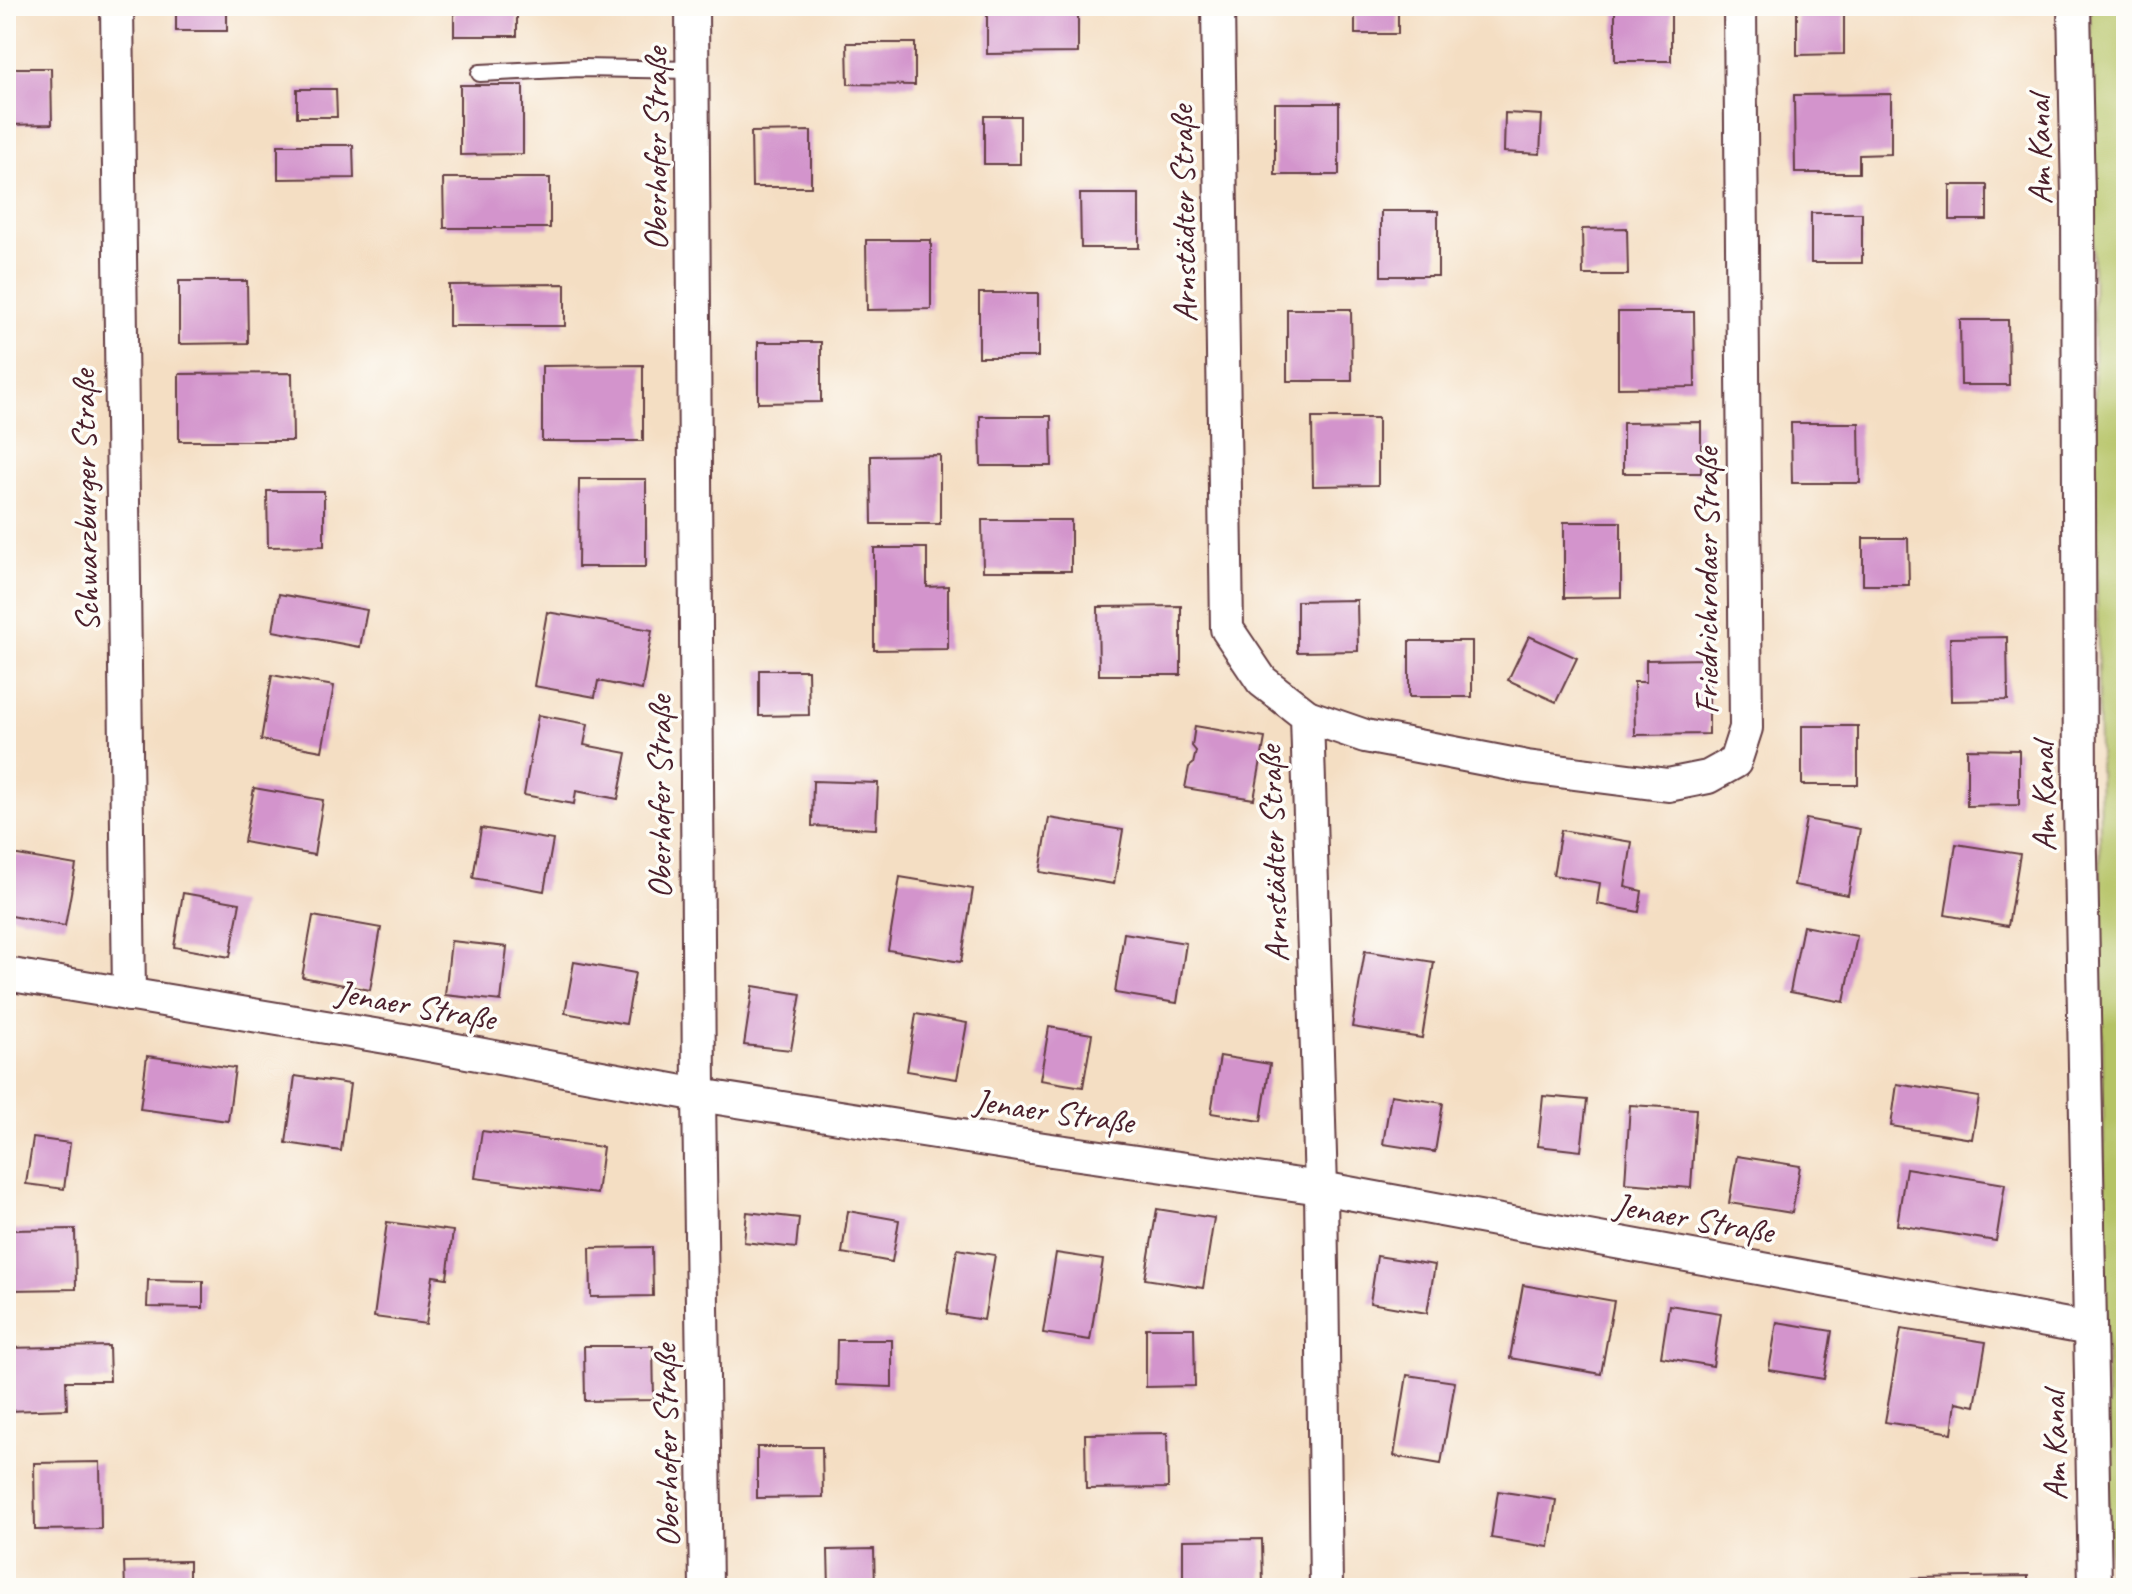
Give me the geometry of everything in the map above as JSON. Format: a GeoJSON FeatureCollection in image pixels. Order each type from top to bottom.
{"type":"FeatureCollection","features":[{"type":"Feature","properties":{"kind":"street","name":"Schwarzburger Straße"},"geometry":{"type":"LineString","coordinates":[[117,6],[129,995]]}},
{"type":"Feature","properties":{"kind":"street","name":"Oberhofer Straße"},"geometry":{"type":"LineString","coordinates":[[692,6],[699,1095],[706,1588]]}},
{"type":"Feature","properties":{"kind":"street","name":"Arnstädter Straße"},"geometry":{"type":"LineString","coordinates":[[1218,6],[1227,629],[1262,681],[1307,716],[1321,1188],[1326,1588]]}},
{"type":"Feature","properties":{"kind":"street","name":"Friedrichrodaer Straße"},"geometry":{"type":"LineString","coordinates":[[1307,716],[1380,739],[1527,767],[1668,785],[1708,777],[1735,762],[1746,728],[1740,6]]}},
{"type":"Feature","properties":{"kind":"street","name":"Am Kanal"},"geometry":{"type":"LineString","coordinates":[[2074,6],[2078,197],[2080,805],[2095,1588]]}},
{"type":"Feature","properties":{"kind":"street","name":"Jenaer Straße"},"geometry":{"type":"LineString","coordinates":[[6,974],[386,1037],[699,1095],[1321,1188],[2090,1329]]}},
{"type":"Feature","properties":{"kind":"lane"},"geometry":{"type":"LineString","coordinates":[[480,73],[581,68],[693,70]]}},
{"type":"Feature","properties":{"kind":"green space"},"geometry":{"type":"Polygon","coordinates":[[[2090,6],[2126,6],[2126,1588],[2109,1588],[2090,6]]]}},
{"type":"Feature","properties":{"kind":"building"},"geometry":{"type":"Polygon","coordinates":[[[176,6],[227,6],[227,31],[176,31],[176,6]]]}},
{"type":"Feature","properties":{"kind":"building"},"geometry":{"type":"Polygon","coordinates":[[[454,6],[517,6],[517,36],[454,36],[454,6]]]}},
{"type":"Feature","properties":{"kind":"building"},"geometry":{"type":"Polygon","coordinates":[[[987,6],[1078,6],[1078,53],[987,54],[987,6]]]}},
{"type":"Feature","properties":{"kind":"building"},"geometry":{"type":"Polygon","coordinates":[[[1355,6],[1398,6],[1398,34],[1355,34],[1355,6]]]}},
{"type":"Feature","properties":{"kind":"building"},"geometry":{"type":"Polygon","coordinates":[[[1797,6],[1844,6],[1844,54],[1797,55],[1797,6]]]}},
{"type":"Feature","properties":{"kind":"building"},"geometry":{"type":"Polygon","coordinates":[[[1615,10],[1671,10],[1671,61],[1615,61],[1615,10]]]}},
{"type":"Feature","properties":{"kind":"building"},"geometry":{"type":"Polygon","coordinates":[[[847,43],[915,43],[915,85],[848,84],[847,43]]]}},
{"type":"Feature","properties":{"kind":"building"},"geometry":{"type":"Polygon","coordinates":[[[6,68],[51,68],[52,124],[6,125],[6,68]]]}},
{"type":"Feature","properties":{"kind":"building"},"geometry":{"type":"Polygon","coordinates":[[[460,85],[523,85],[523,154],[460,155],[460,85]]]}},
{"type":"Feature","properties":{"kind":"building"},"geometry":{"type":"Polygon","coordinates":[[[297,89],[336,89],[337,117],[297,117],[297,89]]]}},
{"type":"Feature","properties":{"kind":"building"},"geometry":{"type":"Polygon","coordinates":[[[1891,94],[1891,154],[1859,155],[1859,173],[1795,173],[1794,95],[1891,94]]]}},
{"type":"Feature","properties":{"kind":"building"},"geometry":{"type":"Polygon","coordinates":[[[1275,103],[1339,103],[1339,175],[1275,175],[1275,103]]]}},
{"type":"Feature","properties":{"kind":"building"},"geometry":{"type":"Polygon","coordinates":[[[1505,113],[1542,115],[1540,154],[1504,152],[1505,113]]]}},
{"type":"Feature","properties":{"kind":"building"},"geometry":{"type":"Polygon","coordinates":[[[984,116],[1020,116],[1020,164],[984,164],[984,116]]]}},
{"type":"Feature","properties":{"kind":"building"},"geometry":{"type":"Polygon","coordinates":[[[811,131],[811,187],[752,187],[751,132],[811,131]]]}},
{"type":"Feature","properties":{"kind":"building"},"geometry":{"type":"Polygon","coordinates":[[[278,145],[353,145],[354,178],[278,179],[278,145]]]}},
{"type":"Feature","properties":{"kind":"building"},"geometry":{"type":"Polygon","coordinates":[[[6,168],[9,168],[10,235],[6,235],[6,168]]]}},
{"type":"Feature","properties":{"kind":"building"},"geometry":{"type":"Polygon","coordinates":[[[443,178],[550,178],[550,228],[444,228],[443,178]]]}},
{"type":"Feature","properties":{"kind":"building"},"geometry":{"type":"Polygon","coordinates":[[[1950,185],[1987,185],[1987,220],[1950,220],[1950,185]]]}},
{"type":"Feature","properties":{"kind":"building"},"geometry":{"type":"Polygon","coordinates":[[[1080,194],[1139,194],[1139,248],[1081,248],[1080,194]]]}},
{"type":"Feature","properties":{"kind":"building"},"geometry":{"type":"Polygon","coordinates":[[[1381,211],[1438,211],[1438,276],[1381,276],[1381,211]]]}},
{"type":"Feature","properties":{"kind":"building"},"geometry":{"type":"Polygon","coordinates":[[[1811,213],[1862,213],[1862,263],[1811,263],[1811,213]]]}},
{"type":"Feature","properties":{"kind":"building"},"geometry":{"type":"Polygon","coordinates":[[[1627,228],[1628,275],[1583,275],[1582,229],[1627,228]]]}},
{"type":"Feature","properties":{"kind":"building"},"geometry":{"type":"Polygon","coordinates":[[[866,240],[931,240],[931,309],[867,310],[866,240]]]}},
{"type":"Feature","properties":{"kind":"building"},"geometry":{"type":"Polygon","coordinates":[[[179,281],[247,281],[248,343],[179,344],[179,281]]]}},
{"type":"Feature","properties":{"kind":"building"},"geometry":{"type":"Polygon","coordinates":[[[565,284],[565,326],[449,326],[449,285],[565,284]]]}},
{"type":"Feature","properties":{"kind":"building"},"geometry":{"type":"Polygon","coordinates":[[[979,293],[1038,293],[1038,357],[979,357],[979,293]]]}},
{"type":"Feature","properties":{"kind":"building"},"geometry":{"type":"Polygon","coordinates":[[[1287,309],[1351,309],[1352,381],[1287,381],[1287,309]]]}},
{"type":"Feature","properties":{"kind":"building"},"geometry":{"type":"Polygon","coordinates":[[[1618,312],[1694,312],[1695,387],[1618,388],[1618,312]]]}},
{"type":"Feature","properties":{"kind":"building"},"geometry":{"type":"Polygon","coordinates":[[[1960,320],[2008,320],[2009,385],[1961,385],[1960,320]]]}},
{"type":"Feature","properties":{"kind":"building"},"geometry":{"type":"Polygon","coordinates":[[[758,342],[821,342],[821,402],[758,403],[758,342]]]}},
{"type":"Feature","properties":{"kind":"building"},"geometry":{"type":"Polygon","coordinates":[[[643,365],[643,441],[542,441],[542,366],[643,365]]]}},
{"type":"Feature","properties":{"kind":"building"},"geometry":{"type":"Polygon","coordinates":[[[292,373],[293,441],[179,441],[179,374],[292,373]]]}},
{"type":"Feature","properties":{"kind":"building"},"geometry":{"type":"Polygon","coordinates":[[[980,416],[1051,416],[1052,466],[981,466],[980,416]]]}},
{"type":"Feature","properties":{"kind":"building"},"geometry":{"type":"Polygon","coordinates":[[[1312,418],[1378,418],[1378,485],[1313,486],[1312,418]]]}},
{"type":"Feature","properties":{"kind":"building"},"geometry":{"type":"Polygon","coordinates":[[[1701,422],[1701,473],[1623,473],[1623,423],[1701,422]]]}},
{"type":"Feature","properties":{"kind":"building"},"geometry":{"type":"Polygon","coordinates":[[[1791,423],[1859,423],[1860,483],[1792,483],[1791,423]]]}},
{"type":"Feature","properties":{"kind":"building"},"geometry":{"type":"Polygon","coordinates":[[[940,455],[940,524],[872,524],[871,456],[940,455]]]}},
{"type":"Feature","properties":{"kind":"building"},"geometry":{"type":"Polygon","coordinates":[[[579,479],[646,479],[646,567],[578,567],[579,479]]]}},
{"type":"Feature","properties":{"kind":"building"},"geometry":{"type":"Polygon","coordinates":[[[267,491],[324,491],[324,546],[268,547],[267,491]]]}},
{"type":"Feature","properties":{"kind":"building"},"geometry":{"type":"Polygon","coordinates":[[[982,520],[1071,520],[1071,571],[983,571],[982,520]]]}},
{"type":"Feature","properties":{"kind":"building"},"geometry":{"type":"Polygon","coordinates":[[[1564,522],[1621,522],[1621,597],[1564,598],[1564,522]]]}},
{"type":"Feature","properties":{"kind":"building"},"geometry":{"type":"Polygon","coordinates":[[[1863,538],[1908,538],[1909,585],[1863,585],[1863,538]]]}},
{"type":"Feature","properties":{"kind":"building"},"geometry":{"type":"Polygon","coordinates":[[[874,548],[927,548],[927,587],[948,586],[948,649],[874,650],[874,548]]]}},
{"type":"Feature","properties":{"kind":"building"},"geometry":{"type":"Polygon","coordinates":[[[279,594],[367,610],[360,647],[273,631],[279,594]]]}},
{"type":"Feature","properties":{"kind":"building"},"geometry":{"type":"Polygon","coordinates":[[[1357,600],[1358,651],[1297,652],[1297,601],[1357,600]]]}},
{"type":"Feature","properties":{"kind":"building"},"geometry":{"type":"Polygon","coordinates":[[[1181,606],[1181,675],[1099,675],[1098,607],[1181,606]]]}},
{"type":"Feature","properties":{"kind":"building"},"geometry":{"type":"Polygon","coordinates":[[[547,612],[652,630],[642,690],[598,681],[595,697],[534,686],[547,612]]]}},
{"type":"Feature","properties":{"kind":"building"},"geometry":{"type":"Polygon","coordinates":[[[1529,636],[1577,658],[1556,702],[1508,680],[1529,636]]]}},
{"type":"Feature","properties":{"kind":"building"},"geometry":{"type":"Polygon","coordinates":[[[2007,637],[2008,700],[1951,701],[1950,638],[2007,637]]]}},
{"type":"Feature","properties":{"kind":"building"},"geometry":{"type":"Polygon","coordinates":[[[1409,641],[1472,641],[1472,697],[1409,697],[1409,641]]]}},
{"type":"Feature","properties":{"kind":"building"},"geometry":{"type":"Polygon","coordinates":[[[1709,659],[1709,734],[1635,735],[1634,682],[1646,682],[1646,660],[1709,659]]]}},
{"type":"Feature","properties":{"kind":"building"},"geometry":{"type":"Polygon","coordinates":[[[759,670],[808,670],[809,715],[759,716],[759,670]]]}},
{"type":"Feature","properties":{"kind":"building"},"geometry":{"type":"Polygon","coordinates":[[[272,675],[334,686],[322,751],[261,740],[272,675]]]}},
{"type":"Feature","properties":{"kind":"building"},"geometry":{"type":"Polygon","coordinates":[[[538,715],[588,724],[584,745],[627,753],[618,799],[576,791],[574,804],[524,795],[538,715]]]}},
{"type":"Feature","properties":{"kind":"building"},"geometry":{"type":"Polygon","coordinates":[[[1195,726],[1265,738],[1254,799],[1185,788],[1196,751],[1192,746],[1195,726]]]}},
{"type":"Feature","properties":{"kind":"building"},"geometry":{"type":"Polygon","coordinates":[[[1802,726],[1858,726],[1858,785],[1802,785],[1802,726]]]}},
{"type":"Feature","properties":{"kind":"building"},"geometry":{"type":"Polygon","coordinates":[[[1967,749],[2019,750],[2019,805],[1967,806],[1967,749]]]}},
{"type":"Feature","properties":{"kind":"building"},"geometry":{"type":"Polygon","coordinates":[[[813,781],[878,783],[876,829],[812,826],[813,781]]]}},
{"type":"Feature","properties":{"kind":"building"},"geometry":{"type":"Polygon","coordinates":[[[254,788],[323,800],[314,855],[244,842],[254,788]]]}},
{"type":"Feature","properties":{"kind":"building"},"geometry":{"type":"Polygon","coordinates":[[[1049,818],[1123,830],[1114,884],[1040,872],[1049,818]]]}},
{"type":"Feature","properties":{"kind":"building"},"geometry":{"type":"Polygon","coordinates":[[[1806,819],[1860,829],[1848,895],[1794,885],[1806,819]]]}},
{"type":"Feature","properties":{"kind":"building"},"geometry":{"type":"Polygon","coordinates":[[[481,828],[553,840],[544,891],[473,878],[481,828]]]}},
{"type":"Feature","properties":{"kind":"building"},"geometry":{"type":"Polygon","coordinates":[[[1561,830],[1632,842],[1625,887],[1642,891],[1639,912],[1597,904],[1600,883],[1553,875],[1561,830]]]}},
{"type":"Feature","properties":{"kind":"building"},"geometry":{"type":"Polygon","coordinates":[[[1956,844],[2020,854],[2008,926],[1945,915],[1956,844]]]}},
{"type":"Feature","properties":{"kind":"building"},"geometry":{"type":"Polygon","coordinates":[[[12,854],[76,865],[65,926],[6,915],[6,888],[12,854]]]}},
{"type":"Feature","properties":{"kind":"building"},"geometry":{"type":"Polygon","coordinates":[[[900,877],[973,889],[961,962],[888,950],[900,877]]]}},
{"type":"Feature","properties":{"kind":"building"},"geometry":{"type":"Polygon","coordinates":[[[183,893],[240,903],[230,957],[174,947],[183,893]]]}},
{"type":"Feature","properties":{"kind":"building"},"geometry":{"type":"Polygon","coordinates":[[[313,916],[381,928],[370,990],[302,977],[313,916]]]}},
{"type":"Feature","properties":{"kind":"building"},"geometry":{"type":"Polygon","coordinates":[[[1803,926],[1857,936],[1844,1002],[1790,992],[1803,926]]]}},
{"type":"Feature","properties":{"kind":"building"},"geometry":{"type":"Polygon","coordinates":[[[1124,933],[1186,943],[1177,1003],[1115,993],[1124,933]]]}},
{"type":"Feature","properties":{"kind":"building"},"geometry":{"type":"Polygon","coordinates":[[[451,941],[507,947],[501,1001],[445,995],[451,941]]]}},
{"type":"Feature","properties":{"kind":"building"},"geometry":{"type":"Polygon","coordinates":[[[1365,951],[1434,962],[1422,1038],[1352,1027],[1365,951]]]}},
{"type":"Feature","properties":{"kind":"building"},"geometry":{"type":"Polygon","coordinates":[[[574,962],[635,973],[626,1024],[565,1013],[574,962]]]}},
{"type":"Feature","properties":{"kind":"building"},"geometry":{"type":"Polygon","coordinates":[[[753,986],[801,994],[791,1050],[744,1045],[753,986]]]}},
{"type":"Feature","properties":{"kind":"building"},"geometry":{"type":"Polygon","coordinates":[[[916,1014],[967,1023],[957,1079],[907,1071],[916,1014]]]}},
{"type":"Feature","properties":{"kind":"building"},"geometry":{"type":"Polygon","coordinates":[[[1049,1027],[1092,1034],[1083,1087],[1040,1080],[1049,1027]]]}},
{"type":"Feature","properties":{"kind":"building"},"geometry":{"type":"Polygon","coordinates":[[[147,1056],[235,1068],[228,1121],[140,1109],[147,1056]]]}},
{"type":"Feature","properties":{"kind":"building"},"geometry":{"type":"Polygon","coordinates":[[[1220,1056],[1270,1064],[1261,1121],[1211,1113],[1220,1056]]]}},
{"type":"Feature","properties":{"kind":"building"},"geometry":{"type":"Polygon","coordinates":[[[295,1076],[350,1084],[341,1151],[286,1143],[295,1076]]]}},
{"type":"Feature","properties":{"kind":"building"},"geometry":{"type":"Polygon","coordinates":[[[1897,1084],[1979,1097],[1972,1139],[1891,1126],[1897,1084]]]}},
{"type":"Feature","properties":{"kind":"building"},"geometry":{"type":"Polygon","coordinates":[[[1391,1095],[1443,1103],[1435,1152],[1383,1144],[1391,1095]]]}},
{"type":"Feature","properties":{"kind":"building"},"geometry":{"type":"Polygon","coordinates":[[[1543,1096],[1587,1100],[1581,1151],[1538,1146],[1543,1096]]]}},
{"type":"Feature","properties":{"kind":"building"},"geometry":{"type":"Polygon","coordinates":[[[1630,1105],[1696,1109],[1691,1188],[1625,1183],[1630,1105]]]}},
{"type":"Feature","properties":{"kind":"building"},"geometry":{"type":"Polygon","coordinates":[[[482,1131],[603,1147],[597,1194],[475,1178],[482,1131]]]}},
{"type":"Feature","properties":{"kind":"building"},"geometry":{"type":"Polygon","coordinates":[[[33,1138],[70,1143],[64,1189],[26,1184],[33,1138]]]}},
{"type":"Feature","properties":{"kind":"building"},"geometry":{"type":"Polygon","coordinates":[[[1737,1156],[1800,1166],[1792,1213],[1729,1203],[1737,1156]]]}},
{"type":"Feature","properties":{"kind":"building"},"geometry":{"type":"Polygon","coordinates":[[[1906,1168],[2005,1184],[1996,1241],[1897,1225],[1906,1168]]]}},
{"type":"Feature","properties":{"kind":"building"},"geometry":{"type":"Polygon","coordinates":[[[1157,1209],[1214,1218],[1203,1288],[1145,1279],[1157,1209]]]}},
{"type":"Feature","properties":{"kind":"building"},"geometry":{"type":"Polygon","coordinates":[[[848,1211],[899,1220],[892,1262],[842,1253],[848,1211]]]}},
{"type":"Feature","properties":{"kind":"building"},"geometry":{"type":"Polygon","coordinates":[[[747,1212],[799,1218],[796,1248],[744,1242],[747,1212]]]}},
{"type":"Feature","properties":{"kind":"building"},"geometry":{"type":"Polygon","coordinates":[[[387,1222],[453,1231],[447,1278],[433,1276],[426,1324],[374,1317],[387,1222]]]}},
{"type":"Feature","properties":{"kind":"building"},"geometry":{"type":"Polygon","coordinates":[[[75,1229],[76,1289],[11,1290],[10,1230],[75,1229]]]}},
{"type":"Feature","properties":{"kind":"building"},"geometry":{"type":"Polygon","coordinates":[[[652,1247],[653,1296],[591,1297],[590,1248],[652,1247]]]}},
{"type":"Feature","properties":{"kind":"building"},"geometry":{"type":"Polygon","coordinates":[[[957,1249],[995,1255],[984,1320],[947,1314],[957,1249]]]}},
{"type":"Feature","properties":{"kind":"building"},"geometry":{"type":"Polygon","coordinates":[[[1056,1253],[1103,1260],[1090,1340],[1043,1333],[1056,1253]]]}},
{"type":"Feature","properties":{"kind":"building"},"geometry":{"type":"Polygon","coordinates":[[[1377,1256],[1435,1265],[1427,1313],[1370,1303],[1377,1256]]]}},
{"type":"Feature","properties":{"kind":"building"},"geometry":{"type":"Polygon","coordinates":[[[148,1280],[203,1281],[203,1308],[147,1307],[148,1280]]]}},
{"type":"Feature","properties":{"kind":"building"},"geometry":{"type":"Polygon","coordinates":[[[1523,1285],[1614,1301],[1601,1374],[1510,1358],[1523,1285]]]}},
{"type":"Feature","properties":{"kind":"building"},"geometry":{"type":"Polygon","coordinates":[[[1669,1305],[1721,1313],[1713,1366],[1661,1357],[1669,1305]]]}},
{"type":"Feature","properties":{"kind":"building"},"geometry":{"type":"Polygon","coordinates":[[[1777,1322],[1832,1331],[1824,1379],[1769,1370],[1777,1322]]]}},
{"type":"Feature","properties":{"kind":"building"},"geometry":{"type":"Polygon","coordinates":[[[1146,1328],[1194,1328],[1195,1386],[1146,1387],[1146,1328]]]}},
{"type":"Feature","properties":{"kind":"building"},"geometry":{"type":"Polygon","coordinates":[[[1901,1329],[1986,1342],[1975,1406],[1956,1402],[1952,1433],[1885,1422],[1901,1329]]]}},
{"type":"Feature","properties":{"kind":"building"},"geometry":{"type":"Polygon","coordinates":[[[837,1340],[892,1340],[892,1387],[836,1385],[837,1340]]]}},
{"type":"Feature","properties":{"kind":"building"},"geometry":{"type":"Polygon","coordinates":[[[109,1346],[110,1381],[66,1381],[67,1409],[7,1411],[6,1348],[109,1346]]]}},
{"type":"Feature","properties":{"kind":"building"},"geometry":{"type":"Polygon","coordinates":[[[584,1346],[653,1346],[654,1400],[585,1401],[584,1346]]]}},
{"type":"Feature","properties":{"kind":"building"},"geometry":{"type":"Polygon","coordinates":[[[1407,1375],[1455,1382],[1441,1464],[1394,1456],[1407,1375]]]}},
{"type":"Feature","properties":{"kind":"building"},"geometry":{"type":"Polygon","coordinates":[[[1167,1433],[1168,1488],[1086,1489],[1085,1434],[1167,1433]]]}},
{"type":"Feature","properties":{"kind":"building"},"geometry":{"type":"Polygon","coordinates":[[[757,1447],[822,1447],[823,1497],[757,1498],[757,1447]]]}},
{"type":"Feature","properties":{"kind":"building"},"geometry":{"type":"Polygon","coordinates":[[[100,1462],[101,1529],[35,1530],[34,1463],[100,1462]]]}},
{"type":"Feature","properties":{"kind":"building"},"geometry":{"type":"Polygon","coordinates":[[[1498,1491],[1556,1500],[1549,1547],[1491,1538],[1498,1491]]]}},
{"type":"Feature","properties":{"kind":"building"},"geometry":{"type":"Polygon","coordinates":[[[1262,1539],[1263,1588],[1183,1588],[1183,1540],[1262,1539]]]}},
{"type":"Feature","properties":{"kind":"building"},"geometry":{"type":"Polygon","coordinates":[[[874,1549],[875,1588],[829,1588],[828,1550],[874,1549]]]}},
{"type":"Feature","properties":{"kind":"building"},"geometry":{"type":"Polygon","coordinates":[[[189,1561],[189,1588],[125,1588],[124,1562],[189,1561]]]}},
{"type":"Feature","properties":{"kind":"building"},"geometry":{"type":"Polygon","coordinates":[[[2028,1576],[2028,1588],[1913,1588],[1913,1578],[2028,1576]]]}}]}
